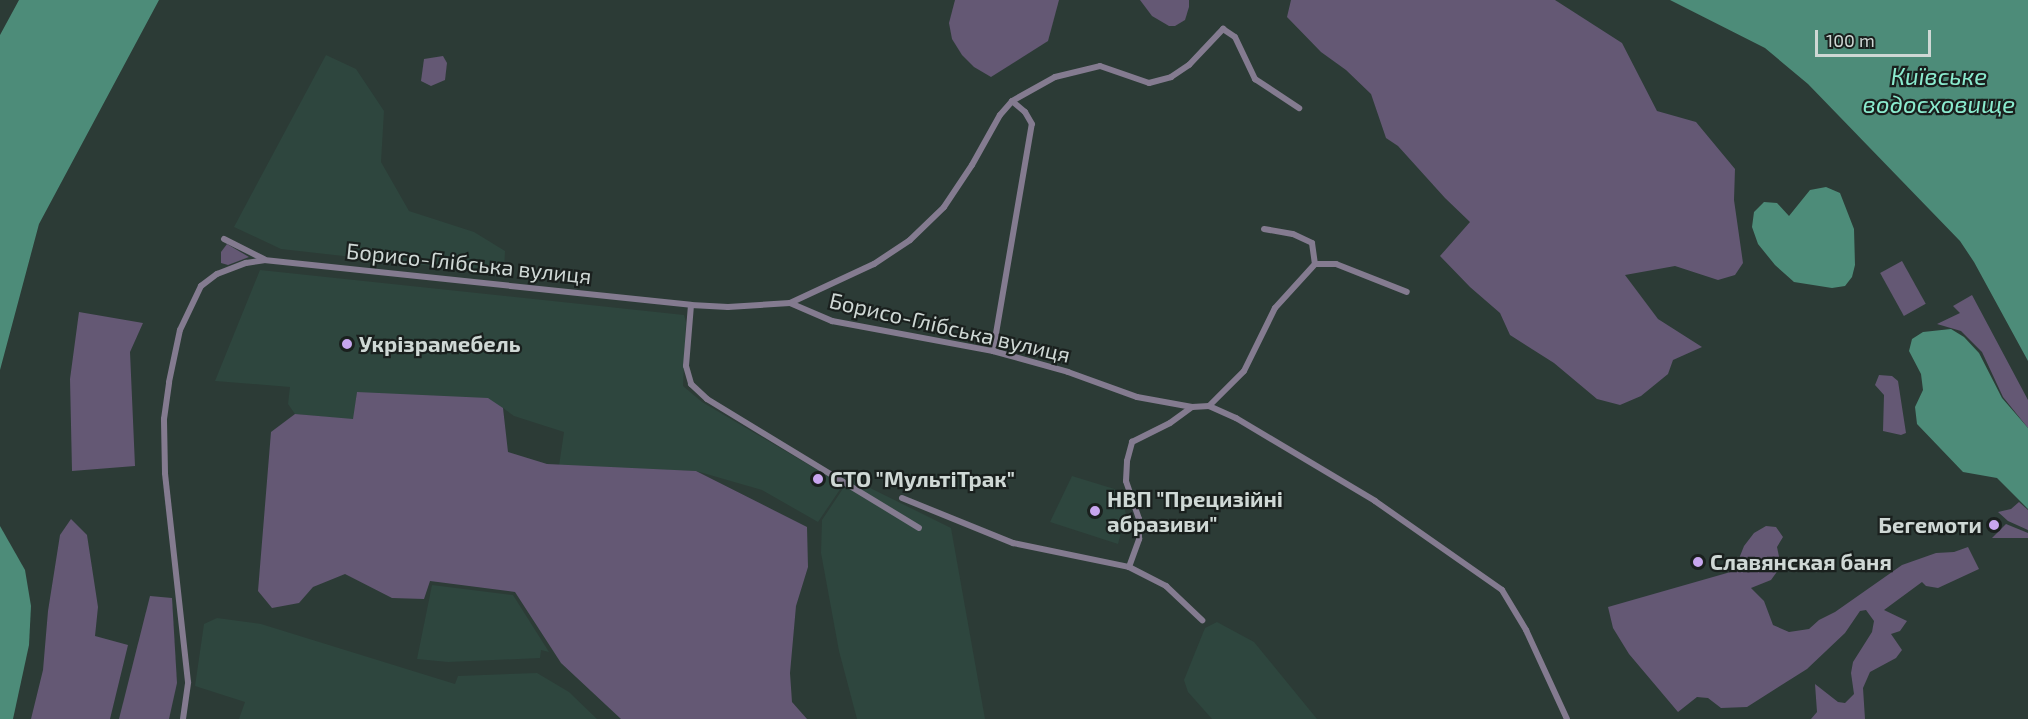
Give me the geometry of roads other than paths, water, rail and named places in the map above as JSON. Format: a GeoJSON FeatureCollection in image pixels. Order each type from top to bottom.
{"type":"FeatureCollection","features":[{"type":"Feature","properties":{"kind":"street"},"geometry":{"type":"LineString","coordinates":[[790,303],[874,264],[910,240],[944,207],[972,165],[1000,115],[1012,101],[1055,77],[1100,66],[1149,83],[1171,77],[1189,65],[1223,29],[1235,37],[1255,79],[1299,108]]}},
{"type":"Feature","properties":{"kind":"street"},"geometry":{"type":"LineString","coordinates":[[993,351],[1032,124],[1025,112],[1012,101]]}},
{"type":"Feature","properties":{"kind":"street"},"geometry":{"type":"LineString","coordinates":[[1264,229],[1293,234],[1312,243],[1315,264]]}},
{"type":"Feature","properties":{"kind":"street","name":"Борисо-Глібська вулиця"},"geometry":{"type":"LineString","coordinates":[[224,239],[264,260],[691,305],[728,307],[790,303],[832,321],[993,351],[1068,372],[1137,397],[1192,407],[1209,405]]}},
{"type":"Feature","properties":{"kind":"street","name":"Борисо-Глібська вулиця"},"geometry":{"type":"LineString","coordinates":[[183,719],[188,682],[165,473],[164,419],[169,382],[180,330],[201,286],[217,274],[264,260]]}},
{"type":"Feature","properties":{"kind":"street"},"geometry":{"type":"LineString","coordinates":[[1407,292],[1336,264],[1315,264],[1275,308],[1244,371],[1209,405],[1236,418],[1375,501],[1502,590],[1526,630],[1566,719]]}},
{"type":"Feature","properties":{"kind":"street"},"geometry":{"type":"LineString","coordinates":[[691,305],[686,366],[691,384],[706,399],[919,528]]}},
{"type":"Feature","properties":{"kind":"street"},"geometry":{"type":"LineString","coordinates":[[1129,567],[1139,539],[1139,519],[1126,481],[1127,461],[1132,442],[1170,423],[1192,407]]}},
{"type":"Feature","properties":{"kind":"street"},"geometry":{"type":"LineString","coordinates":[[902,498],[1013,543],[1129,567],[1166,586],[1202,620]]}},
{"type":"Feature","properties":{"kind":"water"},"geometry":{"type":"Polygon","coordinates":[[[19,0],[159,0],[39,224],[0,370],[0,35],[19,0]]]}},
{"type":"Feature","properties":{"kind":"water","name":"Київське водосховище"},"geometry":{"type":"Polygon","coordinates":[[[1670,0],[2028,0],[2028,361],[1974,262],[1960,241],[1808,84],[1765,48],[1670,0]]]}},
{"type":"Feature","properties":{"kind":"water"},"geometry":{"type":"Polygon","coordinates":[[[1826,187],[1840,193],[1854,229],[1855,265],[1852,277],[1845,286],[1832,288],[1794,282],[1775,265],[1758,244],[1752,227],[1754,212],[1764,202],[1777,203],[1789,216],[1810,190],[1826,187]]]}},
{"type":"Feature","properties":{"kind":"water"},"geometry":{"type":"Polygon","coordinates":[[[1951,329],[1964,337],[1979,353],[2002,398],[2028,428],[2028,509],[1997,478],[1963,472],[1917,424],[1915,407],[1923,390],[1921,374],[1909,351],[1912,339],[1923,332],[1951,329]]]}},
{"type":"Feature","properties":{"kind":"water"},"geometry":{"type":"Polygon","coordinates":[[[0,526],[25,570],[31,606],[29,645],[13,719],[0,719],[0,526]]]}},
{"type":"Feature","properties":{"kind":"place","name":"Укрізрамебель"},"geometry":{"type":"Point","coordinates":[347,344]}},
{"type":"Feature","properties":{"kind":"place","name":"СТО \"МультіТрак\""},"geometry":{"type":"Point","coordinates":[818,479]}},
{"type":"Feature","properties":{"kind":"place","name":"НВП \"Прецизійні абразиви\""},"geometry":{"type":"Point","coordinates":[1095,511]}},
{"type":"Feature","properties":{"kind":"place","name":"Бегемоти"},"geometry":{"type":"Point","coordinates":[1994,525]}},
{"type":"Feature","properties":{"kind":"place","name":"Славянская баня"},"geometry":{"type":"Point","coordinates":[1698,562]}}]}
